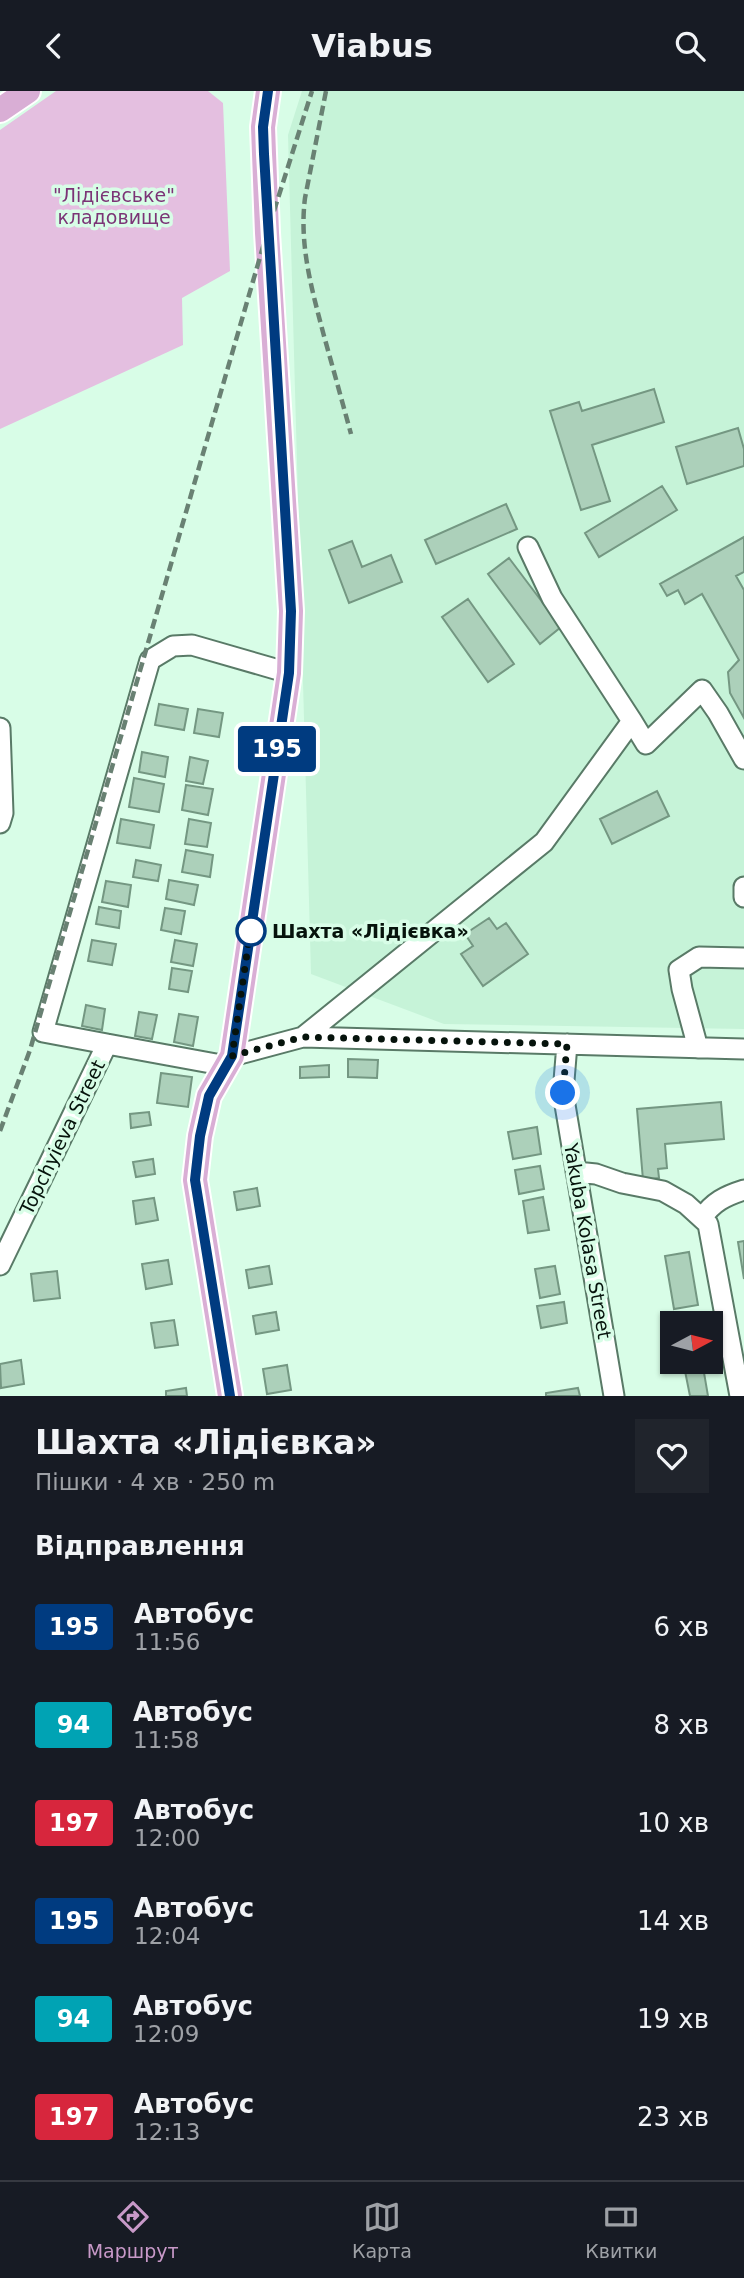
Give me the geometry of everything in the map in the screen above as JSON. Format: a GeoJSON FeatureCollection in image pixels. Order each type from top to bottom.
{"type":"FeatureCollection","features":[{"type":"Feature","properties":{"kind":"main road"},"geometry":{"type":"LineString","coordinates":[[0,110],[28,91]]}},
{"type":"Feature","properties":{"kind":"main road"},"geometry":{"type":"LineString","coordinates":[[230,1396],[195,1180],[200,1136],[209,1096],[230,1061],[289,673],[291,611],[263,141],[265,93]]}},
{"type":"Feature","properties":{"kind":"street"},"geometry":{"type":"LineString","coordinates":[[528,548],[552,598],[646,744],[702,690],[744,759]]}},
{"type":"Feature","properties":{"kind":"street"},"geometry":{"type":"LineString","coordinates":[[107,1044],[43,1032],[150,660],[173,646],[192,645],[289,673]]}},
{"type":"Feature","properties":{"kind":"street"},"geometry":{"type":"LineString","coordinates":[[303,1037],[544,842],[632,721]]}},
{"type":"Feature","properties":{"kind":"street"},"geometry":{"type":"LineString","coordinates":[[0,730],[3,813],[0,823]]}},
{"type":"Feature","properties":{"kind":"street"},"geometry":{"type":"LineString","coordinates":[[744,887],[744,897]]}},
{"type":"Feature","properties":{"kind":"street"},"geometry":{"type":"LineString","coordinates":[[698,1048],[682,989],[680,970],[699,957],[744,958]]}},
{"type":"Feature","properties":{"kind":"street"},"geometry":{"type":"LineString","coordinates":[[230,1061],[303,1037],[744,1049]]}},
{"type":"Feature","properties":{"kind":"street","name":"Topchyieva Street"},"geometry":{"type":"LineString","coordinates":[[0,1265],[107,1044],[230,1061]]}},
{"type":"Feature","properties":{"kind":"street","name":"Yakuba Kolasa Street"},"geometry":{"type":"LineString","coordinates":[[567,1044],[563,1093],[614,1396]]}},
{"type":"Feature","properties":{"kind":"street"},"geometry":{"type":"LineString","coordinates":[[576,1172],[596,1174],[622,1183],[663,1191],[686,1204],[708,1224],[740,1396]]}},
{"type":"Feature","properties":{"kind":"street"},"geometry":{"type":"LineString","coordinates":[[702,1218],[711,1206],[725,1196],[744,1190]]}},
{"type":"Feature","properties":{"kind":"shaded area"},"geometry":{"type":"Polygon","coordinates":[[[302,91],[744,91],[744,1029],[444,1024],[311,974],[288,135],[302,91]]]}},
{"type":"Feature","properties":{"kind":"green space","name":"\"Лідієвське\" кладовище"},"geometry":{"type":"Polygon","coordinates":[[[56,91],[208,91],[223,103],[230,271],[182,298],[183,345],[0,429],[0,130],[56,91]]]}},
{"type":"Feature","properties":{"kind":"building"},"geometry":{"type":"Polygon","coordinates":[[[654,389],[664,422],[592,445],[610,501],[581,510],[550,411],[579,402],[582,411],[654,389]]]}},
{"type":"Feature","properties":{"kind":"building"},"geometry":{"type":"Polygon","coordinates":[[[738,428],[744,449],[744,466],[687,484],[676,447],[738,428]]]}},
{"type":"Feature","properties":{"kind":"building"},"geometry":{"type":"Polygon","coordinates":[[[662,486],[677,510],[599,557],[585,533],[662,486]]]}},
{"type":"Feature","properties":{"kind":"building"},"geometry":{"type":"Polygon","coordinates":[[[506,504],[517,529],[436,564],[425,540],[506,504]]]}},
{"type":"Feature","properties":{"kind":"building"},"geometry":{"type":"Polygon","coordinates":[[[744,537],[744,572],[736,576],[744,590],[744,718],[730,693],[728,672],[739,660],[702,594],[685,604],[678,590],[667,596],[660,584],[744,537]]]}},
{"type":"Feature","properties":{"kind":"building"},"geometry":{"type":"Polygon","coordinates":[[[352,541],[362,567],[391,555],[402,582],[349,603],[329,550],[352,541]]]}},
{"type":"Feature","properties":{"kind":"building"},"geometry":{"type":"Polygon","coordinates":[[[509,558],[561,627],[540,644],[488,574],[509,558]]]}},
{"type":"Feature","properties":{"kind":"building"},"geometry":{"type":"Polygon","coordinates":[[[468,599],[514,664],[488,682],[442,617],[468,599]]]}},
{"type":"Feature","properties":{"kind":"building"},"geometry":{"type":"Polygon","coordinates":[[[159,704],[188,709],[184,730],[155,725],[159,704]]]}},
{"type":"Feature","properties":{"kind":"building"},"geometry":{"type":"Polygon","coordinates":[[[198,709],[223,713],[219,737],[194,733],[198,709]]]}},
{"type":"Feature","properties":{"kind":"building"},"geometry":{"type":"Polygon","coordinates":[[[142,752],[168,757],[165,777],[139,772],[142,752]]]}},
{"type":"Feature","properties":{"kind":"building"},"geometry":{"type":"Polygon","coordinates":[[[190,757],[208,761],[203,784],[186,781],[190,757]]]}},
{"type":"Feature","properties":{"kind":"building"},"geometry":{"type":"Polygon","coordinates":[[[134,778],[164,784],[159,812],[129,807],[134,778]]]}},
{"type":"Feature","properties":{"kind":"building"},"geometry":{"type":"Polygon","coordinates":[[[186,785],[213,789],[208,815],[182,810],[186,785]]]}},
{"type":"Feature","properties":{"kind":"building"},"geometry":{"type":"Polygon","coordinates":[[[657,791],[669,816],[612,844],[600,819],[657,791]]]}},
{"type":"Feature","properties":{"kind":"building"},"geometry":{"type":"Polygon","coordinates":[[[121,819],[154,825],[150,848],[117,843],[121,819]]]}},
{"type":"Feature","properties":{"kind":"building"},"geometry":{"type":"Polygon","coordinates":[[[189,819],[211,823],[207,847],[185,844],[189,819]]]}},
{"type":"Feature","properties":{"kind":"building"},"geometry":{"type":"Polygon","coordinates":[[[186,850],[213,855],[210,877],[182,872],[186,850]]]}},
{"type":"Feature","properties":{"kind":"building"},"geometry":{"type":"Polygon","coordinates":[[[136,860],[161,865],[158,881],[133,877],[136,860]]]}},
{"type":"Feature","properties":{"kind":"building"},"geometry":{"type":"Polygon","coordinates":[[[169,880],[198,885],[194,905],[166,899],[169,880]]]}},
{"type":"Feature","properties":{"kind":"building"},"geometry":{"type":"Polygon","coordinates":[[[106,881],[131,885],[128,907],[102,902],[106,881]]]}},
{"type":"Feature","properties":{"kind":"building"},"geometry":{"type":"Polygon","coordinates":[[[99,907],[121,911],[119,928],[96,924],[99,907]]]}},
{"type":"Feature","properties":{"kind":"building"},"geometry":{"type":"Polygon","coordinates":[[[165,908],[185,911],[181,934],[161,930],[165,908]]]}},
{"type":"Feature","properties":{"kind":"building"},"geometry":{"type":"Polygon","coordinates":[[[489,918],[497,929],[506,923],[528,954],[483,986],[461,954],[473,946],[465,934],[489,918]]]}},
{"type":"Feature","properties":{"kind":"building"},"geometry":{"type":"Polygon","coordinates":[[[92,940],[116,944],[112,965],[88,961],[92,940]]]}},
{"type":"Feature","properties":{"kind":"building"},"geometry":{"type":"Polygon","coordinates":[[[175,940],[197,944],[193,966],[171,962],[175,940]]]}},
{"type":"Feature","properties":{"kind":"building"},"geometry":{"type":"Polygon","coordinates":[[[172,968],[192,971],[188,992],[169,989],[172,968]]]}},
{"type":"Feature","properties":{"kind":"building"},"geometry":{"type":"Polygon","coordinates":[[[86,1005],[105,1009],[102,1030],[82,1026],[86,1005]]]}},
{"type":"Feature","properties":{"kind":"building"},"geometry":{"type":"Polygon","coordinates":[[[139,1012],[157,1015],[152,1039],[135,1036],[139,1012]]]}},
{"type":"Feature","properties":{"kind":"building"},"geometry":{"type":"Polygon","coordinates":[[[179,1014],[198,1017],[193,1046],[174,1042],[179,1014]]]}},
{"type":"Feature","properties":{"kind":"building"},"geometry":{"type":"Polygon","coordinates":[[[348,1059],[378,1060],[377,1078],[348,1077],[348,1059]]]}},
{"type":"Feature","properties":{"kind":"building"},"geometry":{"type":"Polygon","coordinates":[[[329,1065],[329,1077],[300,1078],[300,1067],[329,1065]]]}},
{"type":"Feature","properties":{"kind":"building"},"geometry":{"type":"Polygon","coordinates":[[[161,1073],[192,1077],[188,1107],[157,1103],[161,1073]]]}},
{"type":"Feature","properties":{"kind":"building"},"geometry":{"type":"Polygon","coordinates":[[[721,1102],[724,1139],[665,1144],[667,1168],[658,1169],[659,1178],[643,1180],[637,1109],[721,1102]]]}},
{"type":"Feature","properties":{"kind":"building"},"geometry":{"type":"Polygon","coordinates":[[[149,1112],[151,1125],[131,1128],[130,1114],[149,1112]]]}},
{"type":"Feature","properties":{"kind":"building"},"geometry":{"type":"Polygon","coordinates":[[[537,1127],[541,1154],[513,1159],[508,1132],[537,1127]]]}},
{"type":"Feature","properties":{"kind":"building"},"geometry":{"type":"Polygon","coordinates":[[[153,1159],[155,1174],[136,1177],[133,1162],[153,1159]]]}},
{"type":"Feature","properties":{"kind":"building"},"geometry":{"type":"Polygon","coordinates":[[[540,1166],[544,1189],[519,1194],[515,1170],[540,1166]]]}},
{"type":"Feature","properties":{"kind":"building"},"geometry":{"type":"Polygon","coordinates":[[[257,1188],[260,1206],[237,1210],[234,1192],[257,1188]]]}},
{"type":"Feature","properties":{"kind":"building"},"geometry":{"type":"Polygon","coordinates":[[[543,1197],[549,1230],[528,1233],[523,1201],[543,1197]]]}},
{"type":"Feature","properties":{"kind":"building"},"geometry":{"type":"Polygon","coordinates":[[[154,1198],[158,1220],[136,1224],[133,1201],[154,1198]]]}},
{"type":"Feature","properties":{"kind":"building"},"geometry":{"type":"Polygon","coordinates":[[[744,1241],[744,1279],[738,1242],[744,1241]]]}},
{"type":"Feature","properties":{"kind":"building"},"geometry":{"type":"Polygon","coordinates":[[[689,1252],[698,1305],[674,1309],[665,1256],[689,1252]]]}},
{"type":"Feature","properties":{"kind":"building"},"geometry":{"type":"Polygon","coordinates":[[[168,1260],[172,1284],[146,1289],[142,1264],[168,1260]]]}},
{"type":"Feature","properties":{"kind":"building"},"geometry":{"type":"Polygon","coordinates":[[[269,1266],[272,1284],[249,1288],[246,1270],[269,1266]]]}},
{"type":"Feature","properties":{"kind":"building"},"geometry":{"type":"Polygon","coordinates":[[[555,1266],[560,1294],[540,1298],[535,1269],[555,1266]]]}},
{"type":"Feature","properties":{"kind":"building"},"geometry":{"type":"Polygon","coordinates":[[[57,1271],[60,1298],[34,1301],[31,1274],[57,1271]]]}},
{"type":"Feature","properties":{"kind":"building"},"geometry":{"type":"Polygon","coordinates":[[[564,1302],[567,1323],[541,1328],[537,1306],[564,1302]]]}},
{"type":"Feature","properties":{"kind":"building"},"geometry":{"type":"Polygon","coordinates":[[[276,1312],[279,1330],[256,1334],[253,1316],[276,1312]]]}},
{"type":"Feature","properties":{"kind":"building"},"geometry":{"type":"Polygon","coordinates":[[[174,1320],[178,1345],[155,1348],[151,1323],[174,1320]]]}},
{"type":"Feature","properties":{"kind":"building"},"geometry":{"type":"Polygon","coordinates":[[[21,1360],[24,1384],[1,1388],[0,1364],[21,1360]]]}},
{"type":"Feature","properties":{"kind":"building"},"geometry":{"type":"Polygon","coordinates":[[[287,1365],[291,1390],[267,1394],[263,1369],[287,1365]]]}},
{"type":"Feature","properties":{"kind":"building"},"geometry":{"type":"Polygon","coordinates":[[[686,1374],[704,1374],[708,1396],[690,1396],[686,1374]]]}},
{"type":"Feature","properties":{"kind":"building"},"geometry":{"type":"Polygon","coordinates":[[[186,1388],[187,1396],[166,1396],[166,1391],[186,1388]]]}},
{"type":"Feature","properties":{"kind":"building"},"geometry":{"type":"Polygon","coordinates":[[[578,1388],[580,1396],[546,1396],[546,1393],[578,1388]]]}},
{"type":"Feature","properties":{"kind":"railway"},"geometry":{"type":"LineString","coordinates":[[0,1131],[30,1050],[267,233],[312,91]]}},
{"type":"Feature","properties":{"kind":"railway"},"geometry":{"type":"LineString","coordinates":[[326,91],[305,198],[305,251],[315,302],[351,434]]}},
{"type":"Feature","properties":{"kind":"bus line","name":"195"},"geometry":{"type":"LineString","coordinates":[[230,1396],[195,1180],[200,1136],[209,1096],[232,1056],[289,673],[291,611],[263,127],[268,91]]}},
{"type":"Feature","properties":{"kind":"place","name":"Шахта «Лідієвка»"},"geometry":{"type":"Point","coordinates":[251,931]}},
{"type":"Feature","properties":{"kind":"route"},"geometry":{"type":"LineString","coordinates":[[251,931],[252,919],[232,1056],[303,1037],[567,1044],[563,1093]]}}]}
